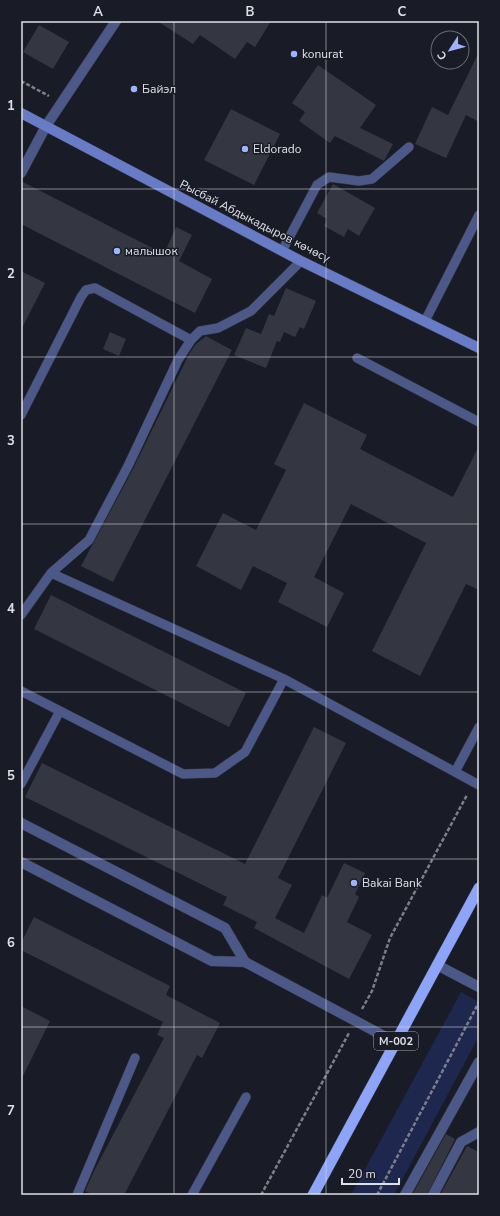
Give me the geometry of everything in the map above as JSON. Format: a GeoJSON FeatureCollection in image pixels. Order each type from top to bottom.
{"type":"FeatureCollection","features":[{"type":"Feature","properties":{"kind":"highway","name":"M-002"},"geometry":{"type":"LineString","coordinates":[[313,1195],[479,888]]}},
{"type":"Feature","properties":{"kind":"main road","name":"Рысбай Абдыкадыров көчөсү"},"geometry":{"type":"LineString","coordinates":[[21,113],[301,261],[479,348]]}},
{"type":"Feature","properties":{"kind":"street"},"geometry":{"type":"LineString","coordinates":[[21,173],[46,126],[116,21]]}},
{"type":"Feature","properties":{"kind":"street"},"geometry":{"type":"LineString","coordinates":[[21,823],[225,928],[245,962]]}},
{"type":"Feature","properties":{"kind":"street"},"geometry":{"type":"LineString","coordinates":[[21,862],[212,961],[245,962],[395,1042]]}},
{"type":"Feature","properties":{"kind":"street"},"geometry":{"type":"LineString","coordinates":[[437,965],[479,986]]}},
{"type":"Feature","properties":{"kind":"street"},"geometry":{"type":"LineString","coordinates":[[405,1195],[479,1062]]}},
{"type":"Feature","properties":{"kind":"street"},"geometry":{"type":"LineString","coordinates":[[433,1195],[461,1142],[479,1132]]}},
{"type":"Feature","properties":{"kind":"lane"},"geometry":{"type":"LineString","coordinates":[[282,251],[317,185],[329,177],[359,181],[372,179],[409,147]]}},
{"type":"Feature","properties":{"kind":"lane"},"geometry":{"type":"LineString","coordinates":[[425,321],[479,215]]}},
{"type":"Feature","properties":{"kind":"lane"},"geometry":{"type":"LineString","coordinates":[[21,615],[51,573],[89,540],[128,466],[178,360],[191,340],[200,332],[218,328],[251,311],[301,261]]}},
{"type":"Feature","properties":{"kind":"lane"},"geometry":{"type":"LineString","coordinates":[[21,415],[81,297],[86,290],[95,288],[191,340]]}},
{"type":"Feature","properties":{"kind":"lane"},"geometry":{"type":"LineString","coordinates":[[356,358],[479,422]]}},
{"type":"Feature","properties":{"kind":"lane"},"geometry":{"type":"LineString","coordinates":[[51,573],[284,679],[476,784]]}},
{"type":"Feature","properties":{"kind":"lane"},"geometry":{"type":"LineString","coordinates":[[21,691],[183,774],[215,773],[245,752],[284,679]]}},
{"type":"Feature","properties":{"kind":"lane"},"geometry":{"type":"LineString","coordinates":[[21,784],[60,711]]}},
{"type":"Feature","properties":{"kind":"lane"},"geometry":{"type":"LineString","coordinates":[[455,772],[479,727]]}},
{"type":"Feature","properties":{"kind":"lane"},"geometry":{"type":"LineString","coordinates":[[77,1195],[134,1058]]}},
{"type":"Feature","properties":{"kind":"lane"},"geometry":{"type":"LineString","coordinates":[[192,1195],[246,1097]]}},
{"type":"Feature","properties":{"kind":"path"},"geometry":{"type":"LineString","coordinates":[[21,81],[62,103]]}},
{"type":"Feature","properties":{"kind":"path"},"geometry":{"type":"LineString","coordinates":[[261,1195],[372,991],[390,938],[476,784]]}},
{"type":"Feature","properties":{"kind":"path"},"geometry":{"type":"LineString","coordinates":[[378,1195],[479,1001]]}},
{"type":"Feature","properties":{"kind":"shaded area"},"geometry":{"type":"Polygon","coordinates":[[[461,992],[479,1002],[479,1036],[394,1195],[351,1195],[461,992]]]}},
{"type":"Feature","properties":{"kind":"building"},"geometry":{"type":"Polygon","coordinates":[[[157,21],[271,21],[255,47],[247,42],[235,59],[200,35],[193,44],[157,21]]]}},
{"type":"Feature","properties":{"kind":"building"},"geometry":{"type":"Polygon","coordinates":[[[39,25],[69,42],[53,69],[23,52],[39,25]]]}},
{"type":"Feature","properties":{"kind":"building"},"geometry":{"type":"Polygon","coordinates":[[[479,52],[479,122],[466,115],[446,158],[415,144],[432,107],[448,115],[479,52]]]}},
{"type":"Feature","properties":{"kind":"building"},"geometry":{"type":"Polygon","coordinates":[[[318,65],[376,105],[360,128],[393,144],[384,161],[335,136],[330,143],[299,121],[305,112],[292,103],[318,65]]]}},
{"type":"Feature","properties":{"kind":"building"},"geometry":{"type":"Polygon","coordinates":[[[231,109],[280,134],[254,185],[204,160],[231,109]]]}},
{"type":"Feature","properties":{"kind":"building","name":"малышок"},"geometry":{"type":"Polygon","coordinates":[[[21,181],[164,254],[176,227],[192,235],[179,261],[212,279],[195,313],[21,224],[21,181]]]}},
{"type":"Feature","properties":{"kind":"building"},"geometry":{"type":"Polygon","coordinates":[[[333,184],[375,208],[359,236],[348,229],[344,237],[324,226],[327,219],[317,213],[333,184]]]}},
{"type":"Feature","properties":{"kind":"building"},"geometry":{"type":"Polygon","coordinates":[[[21,271],[45,283],[21,330],[21,271]]]}},
{"type":"Feature","properties":{"kind":"building"},"geometry":{"type":"Polygon","coordinates":[[[286,288],[316,301],[304,329],[300,327],[295,337],[284,332],[280,342],[277,341],[266,368],[234,355],[246,328],[261,334],[269,314],[274,316],[286,288]]]}},
{"type":"Feature","properties":{"kind":"building"},"geometry":{"type":"Polygon","coordinates":[[[110,332],[126,339],[119,356],[103,349],[110,332]]]}},
{"type":"Feature","properties":{"kind":"building"},"geometry":{"type":"Polygon","coordinates":[[[206,336],[232,350],[113,582],[81,566],[133,469],[189,354],[196,344],[206,336]]]}},
{"type":"Feature","properties":{"kind":"building"},"geometry":{"type":"Polygon","coordinates":[[[304,403],[367,435],[360,449],[453,497],[479,446],[479,590],[466,584],[420,676],[372,651],[426,543],[351,504],[314,577],[344,593],[327,627],[278,602],[287,583],[253,566],[241,590],[196,566],[223,513],[256,530],[286,470],[274,464],[304,403]]]}},
{"type":"Feature","properties":{"kind":"building"},"geometry":{"type":"Polygon","coordinates":[[[51,595],[246,693],[229,727],[34,629],[51,595]]]}},
{"type":"Feature","properties":{"kind":"building"},"geometry":{"type":"Polygon","coordinates":[[[314,727],[346,743],[278,878],[292,885],[275,918],[304,933],[322,895],[327,898],[344,863],[365,873],[355,894],[359,897],[347,922],[372,935],[349,979],[254,928],[257,922],[223,905],[227,897],[25,797],[42,763],[245,864],[314,727]]]}},
{"type":"Feature","properties":{"kind":"building"},"geometry":{"type":"Polygon","coordinates":[[[34,917],[170,986],[166,995],[220,1023],[202,1058],[197,1055],[124,1195],[93,1195],[85,1191],[164,1038],[157,1035],[163,1022],[21,950],[21,943],[34,917]]]}},
{"type":"Feature","properties":{"kind":"building"},"geometry":{"type":"Polygon","coordinates":[[[21,1006],[50,1021],[21,1080],[21,1006]]]}},
{"type":"Feature","properties":{"kind":"building"},"geometry":{"type":"Polygon","coordinates":[[[446,1134],[455,1139],[427,1195],[412,1195],[446,1134]]]}},
{"type":"Feature","properties":{"kind":"building"},"geometry":{"type":"Polygon","coordinates":[[[467,1146],[479,1152],[479,1195],[440,1195],[467,1146]]]}},
{"type":"Feature","properties":{"kind":"place","name":"konurat"},"geometry":{"type":"Point","coordinates":[294,54]}},
{"type":"Feature","properties":{"kind":"place","name":"Байэл"},"geometry":{"type":"Point","coordinates":[134,89]}},
{"type":"Feature","properties":{"kind":"place","name":"Eldorado"},"geometry":{"type":"Point","coordinates":[245,149]}},
{"type":"Feature","properties":{"kind":"place","name":"малышок"},"geometry":{"type":"Point","coordinates":[117,251]}},
{"type":"Feature","properties":{"kind":"place","name":"Bakai Bank"},"geometry":{"type":"Point","coordinates":[354,883]}}]}
